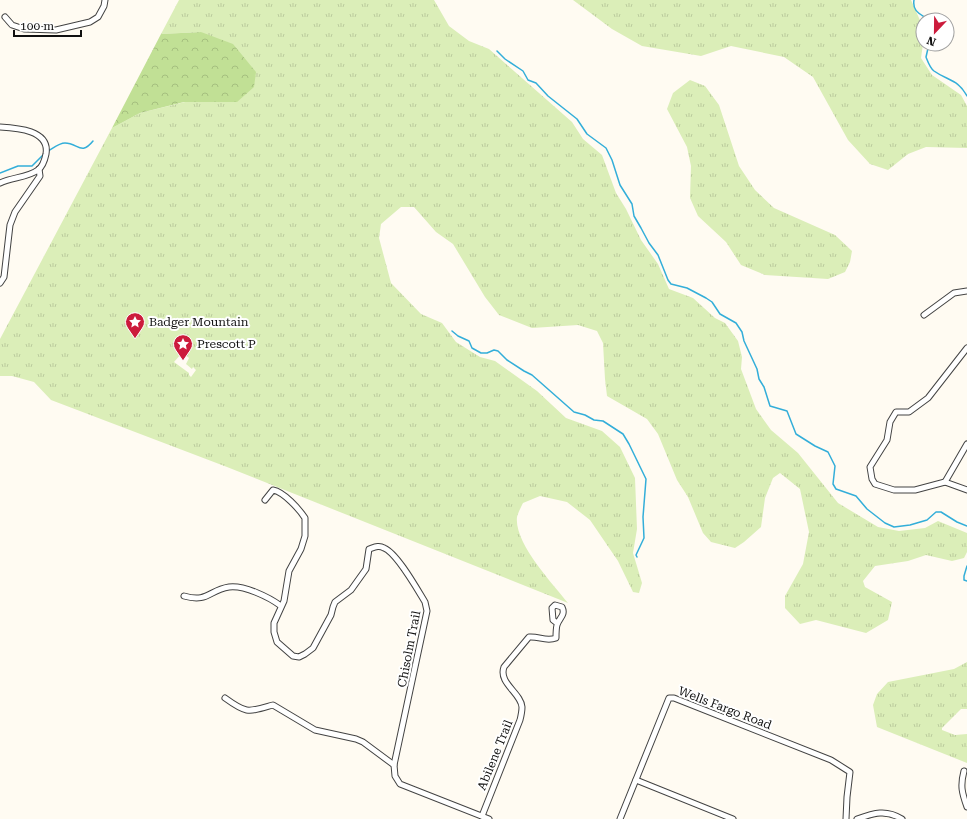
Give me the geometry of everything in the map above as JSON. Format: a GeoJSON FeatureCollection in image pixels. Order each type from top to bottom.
{"type":"FeatureCollection","features":[{"type":"Feature","properties":{"kind":"street"},"geometry":{"type":"LineString","coordinates":[[5,17],[12,25],[24,29],[56,30],[90,22],[98,17],[104,6],[105,0]]}},
{"type":"Feature","properties":{"kind":"street"},"geometry":{"type":"LineString","coordinates":[[0,127],[30,131],[42,139],[47,148],[46,158],[39,169],[30,174],[0,183]]}},
{"type":"Feature","properties":{"kind":"street"},"geometry":{"type":"LineString","coordinates":[[0,283],[4,277],[10,225],[15,212],[40,176],[39,169]]}},
{"type":"Feature","properties":{"kind":"street"},"geometry":{"type":"LineString","coordinates":[[924,315],[954,293],[967,291]]}},
{"type":"Feature","properties":{"kind":"street"},"geometry":{"type":"LineString","coordinates":[[967,348],[928,398],[909,412],[896,412],[890,422],[887,440],[870,468],[872,479],[876,484],[894,490],[915,490],[945,482],[967,490]]}},
{"type":"Feature","properties":{"kind":"street"},"geometry":{"type":"LineString","coordinates":[[945,482],[967,444]]}},
{"type":"Feature","properties":{"kind":"street","name":"Chisolm Trail"},"geometry":{"type":"LineString","coordinates":[[265,500],[273,490],[278,490],[305,518],[305,536],[299,554],[289,571],[284,601],[274,623],[274,632],[277,642],[293,656],[299,657],[306,654],[313,648],[331,615],[335,602],[351,590],[366,569],[369,549],[377,546],[385,548],[393,555],[426,602],[427,611],[394,765]]}},
{"type":"Feature","properties":{"kind":"street"},"geometry":{"type":"LineString","coordinates":[[184,596],[199,599],[228,587],[238,587],[273,600],[281,606]]}},
{"type":"Feature","properties":{"kind":"street","name":"Abilene Trail"},"geometry":{"type":"LineString","coordinates":[[482,816],[520,720],[522,706],[518,697],[504,678],[502,671],[529,637],[534,636],[550,640],[556,638],[557,623]]}},
{"type":"Feature","properties":{"kind":"street"},"geometry":{"type":"LineString","coordinates":[[225,698],[237,707],[249,711],[273,705],[315,730],[356,739],[363,742],[394,765],[395,776],[400,784],[489,819]]}},
{"type":"Feature","properties":{"kind":"street","name":"Wells Fargo Road"},"geometry":{"type":"LineString","coordinates":[[620,819],[669,698],[674,698],[831,760],[850,772],[846,819]]}},
{"type":"Feature","properties":{"kind":"street"},"geometry":{"type":"LineString","coordinates":[[964,772],[961,791],[967,807]]}},
{"type":"Feature","properties":{"kind":"street"},"geometry":{"type":"LineString","coordinates":[[636,780],[733,819]]}},
{"type":"Feature","properties":{"kind":"street"},"geometry":{"type":"LineString","coordinates":[[857,819],[869,814],[883,812],[902,819]]}},
{"type":"Feature","properties":{"kind":"green space"},"geometry":{"type":"Polygon","coordinates":[[[179,0],[434,0],[449,26],[469,41],[489,49],[572,122],[583,139],[602,155],[616,193],[626,209],[641,240],[658,264],[669,289],[693,298],[715,318],[725,323],[738,341],[742,357],[741,369],[756,409],[771,430],[798,453],[838,503],[878,527],[899,531],[925,528],[938,521],[967,533],[967,552],[964,558],[952,561],[926,555],[908,561],[875,566],[863,581],[865,587],[892,602],[888,620],[866,633],[816,620],[800,624],[785,608],[785,596],[803,564],[809,532],[800,489],[780,473],[773,478],[765,498],[761,527],[735,548],[711,542],[703,533],[688,497],[677,480],[658,434],[647,419],[607,396],[603,343],[597,331],[578,325],[532,328],[499,315],[485,297],[453,244],[436,232],[414,207],[401,207],[381,224],[379,238],[391,283],[421,314],[442,323],[456,342],[480,357],[495,361],[537,391],[566,418],[602,431],[620,447],[635,478],[637,529],[633,553],[642,583],[639,593],[633,592],[618,561],[590,520],[567,502],[540,496],[523,503],[517,517],[518,527],[528,551],[544,574],[568,603],[227,467],[51,400],[34,382],[12,376],[0,376],[0,339],[112,128],[140,113],[185,102],[237,102],[201,32],[161,34],[179,0]],[[182,353],[174,362],[189,373],[191,377],[196,370],[193,367],[192,369],[186,364],[189,358],[182,353]]]}},
{"type":"Feature","properties":{"kind":"green space"},"geometry":{"type":"Polygon","coordinates":[[[573,0],[911,0],[916,12],[915,12],[915,52],[922,52],[921,58],[932,75],[961,95],[967,106],[967,148],[926,147],[908,154],[888,170],[870,164],[848,140],[813,77],[784,57],[731,46],[701,56],[642,46],[612,29],[573,0]]]}},
{"type":"Feature","properties":{"kind":"green space"},"geometry":{"type":"Polygon","coordinates":[[[201,32],[233,44],[256,72],[254,87],[237,102],[184,102],[140,113],[112,128],[161,34],[201,32]]]}},
{"type":"Feature","properties":{"kind":"green space"},"geometry":{"type":"Polygon","coordinates":[[[690,80],[705,86],[719,105],[739,166],[755,190],[774,208],[835,235],[852,251],[850,262],[845,272],[828,279],[765,275],[741,265],[726,242],[698,216],[690,198],[691,166],[687,147],[667,109],[673,93],[690,80]]]}},
{"type":"Feature","properties":{"kind":"green space"},"geometry":{"type":"Polygon","coordinates":[[[967,662],[967,709],[961,709],[942,728],[942,730],[955,735],[967,734],[967,763],[877,727],[873,705],[877,694],[888,682],[954,669],[967,662]]]}},
{"type":"Feature","properties":{"kind":"waterway"},"geometry":{"type":"LineString","coordinates":[[914,0],[914,7],[918,12]]}},
{"type":"Feature","properties":{"kind":"waterway"},"geometry":{"type":"LineString","coordinates":[[497,51],[505,59],[523,71],[528,80],[536,83],[548,96],[577,119],[587,134],[606,148],[612,160],[620,185],[632,204],[634,216],[649,243],[658,255],[668,280],[671,284],[687,288],[706,298],[712,302],[720,314],[736,323],[742,332],[744,341],[757,369],[759,379],[764,387],[770,406],[787,411],[796,434],[828,452],[835,466],[833,484],[836,489],[856,496],[867,509],[885,523],[894,527],[910,525],[927,520],[936,512],[941,512],[957,522],[967,526]]}},
{"type":"Feature","properties":{"kind":"waterway"},"geometry":{"type":"LineString","coordinates":[[927,52],[926,57],[931,68],[960,86],[967,96]]}},
{"type":"Feature","properties":{"kind":"waterway"},"geometry":{"type":"LineString","coordinates":[[48,151],[63,143],[79,148],[85,148],[93,141]]}},
{"type":"Feature","properties":{"kind":"waterway"},"geometry":{"type":"LineString","coordinates":[[0,173],[18,166],[32,166],[43,155]]}},
{"type":"Feature","properties":{"kind":"waterway"},"geometry":{"type":"LineString","coordinates":[[452,331],[458,336],[469,341],[472,348],[481,353],[487,353],[494,350],[498,351],[507,360],[532,375],[574,412],[585,415],[594,420],[603,421],[623,434],[646,479],[643,517],[644,538],[636,555],[637,557]]}},
{"type":"Feature","properties":{"kind":"waterway"},"geometry":{"type":"LineString","coordinates":[[967,566],[964,576],[964,580],[967,581]]}},
{"type":"Feature","properties":{"kind":"place","name":"Badger Mountain"},"geometry":{"type":"Point","coordinates":[135,339]}},
{"type":"Feature","properties":{"kind":"place","name":"Prescott P"},"geometry":{"type":"Point","coordinates":[183,361]}}]}
